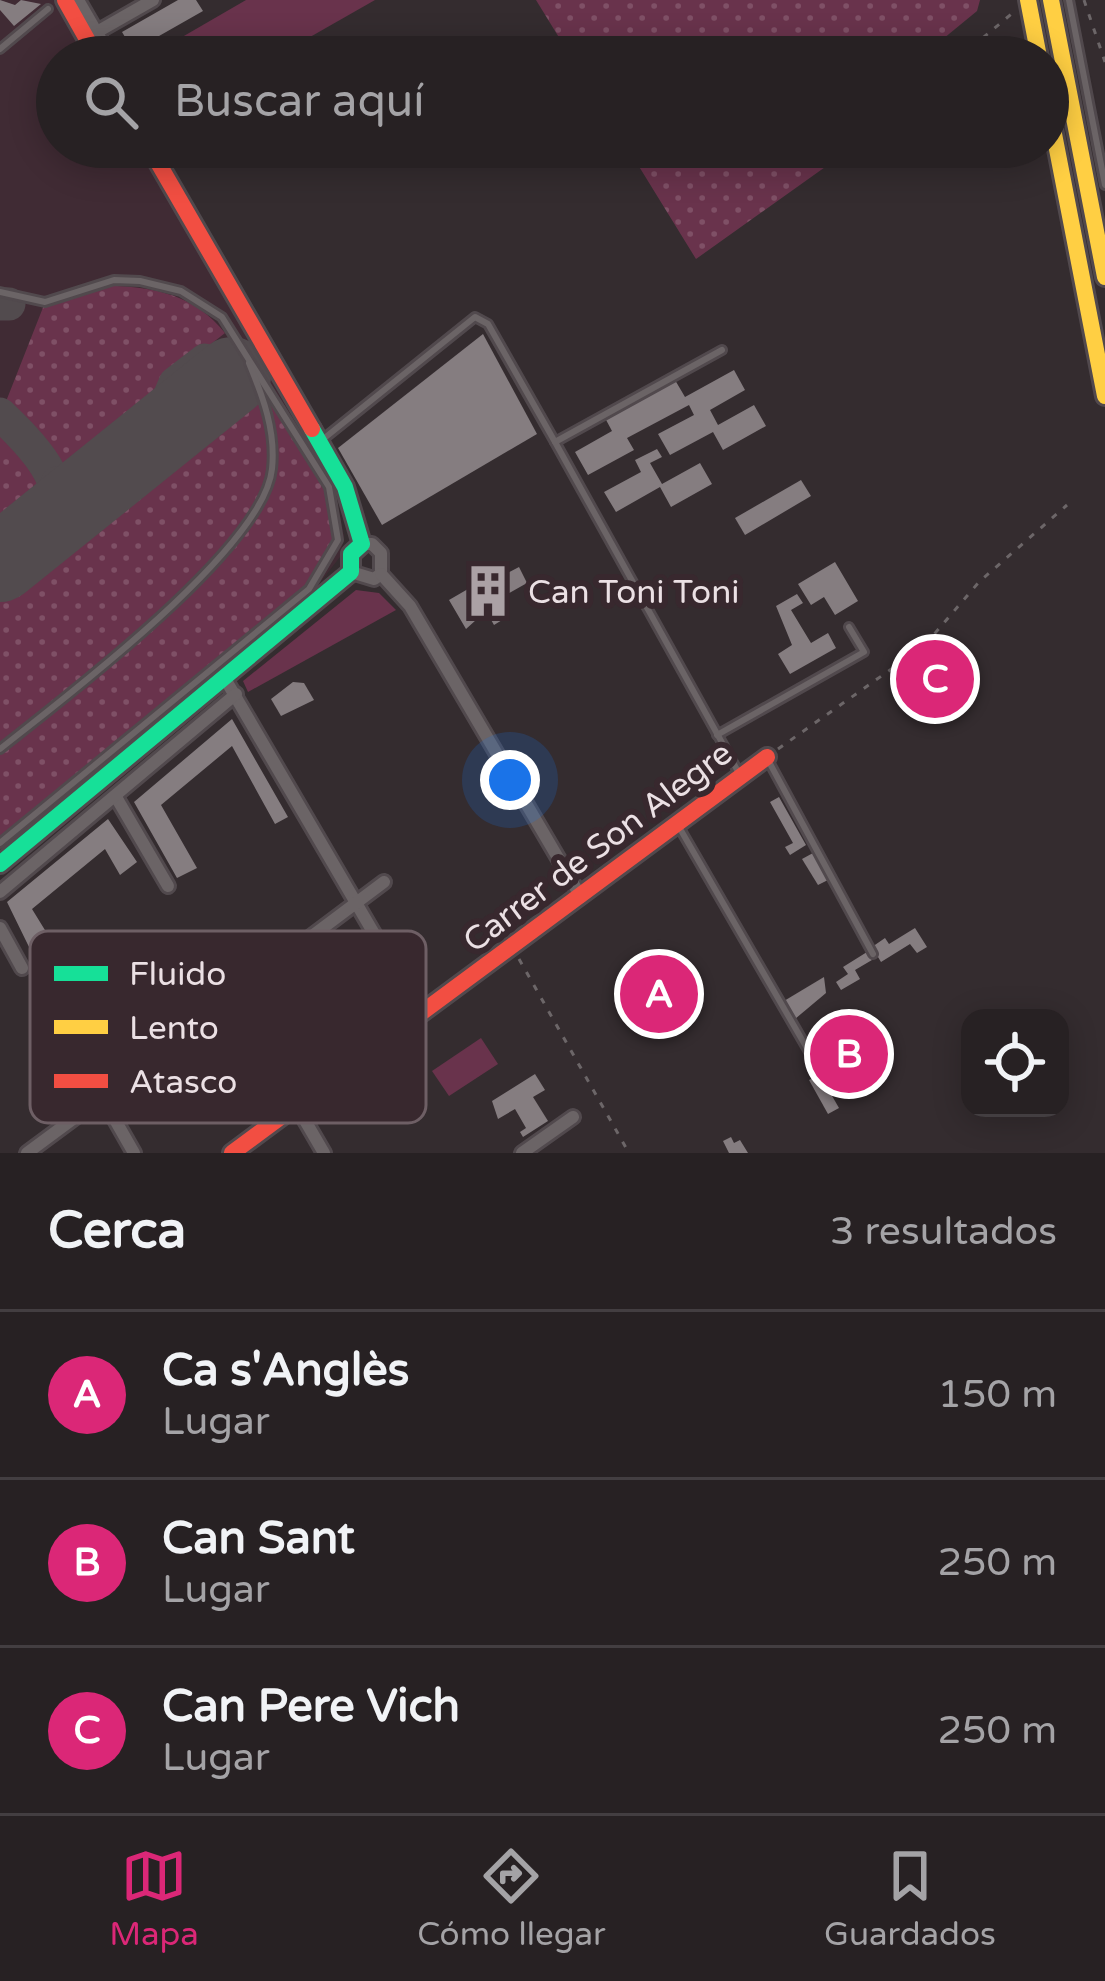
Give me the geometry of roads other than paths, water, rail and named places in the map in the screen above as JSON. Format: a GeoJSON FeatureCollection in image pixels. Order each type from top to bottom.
{"type":"FeatureCollection","features":[{"type":"Feature","properties":{"kind":"main road"},"geometry":{"type":"LineString","coordinates":[[1051,0],[1058,36]]}},
{"type":"Feature","properties":{"kind":"main road"},"geometry":{"type":"LineString","coordinates":[[57,4],[81,36]]}},
{"type":"Feature","properties":{"kind":"main road"},"geometry":{"type":"LineString","coordinates":[[1022,5],[1032,36]]}},
{"type":"Feature","properties":{"kind":"main road"},"geometry":{"type":"LineString","coordinates":[[1069,92],[1105,277]]}},
{"type":"Feature","properties":{"kind":"main road"},"geometry":{"type":"LineString","coordinates":[[0,864],[351,572],[351,554],[362,544],[345,487],[161,168]]}},
{"type":"Feature","properties":{"kind":"main road"},"geometry":{"type":"LineString","coordinates":[[1061,168],[1105,396]]}},
{"type":"Feature","properties":{"kind":"main road","name":"Carrer de Son Alegre"},"geometry":{"type":"LineString","coordinates":[[426,1010],[767,757]]}},
{"type":"Feature","properties":{"kind":"main road","name":"Carrer de Son Alegre"},"geometry":{"type":"LineString","coordinates":[[232,1153],[272,1123]]}},
{"type":"Feature","properties":{"kind":"street"},"geometry":{"type":"LineString","coordinates":[[79,0],[99,36]]}},
{"type":"Feature","properties":{"kind":"street"},"geometry":{"type":"LineString","coordinates":[[97,32],[153,0]]}},
{"type":"Feature","properties":{"kind":"street"},"geometry":{"type":"LineString","coordinates":[[362,544],[372,544],[381,553],[381,574],[410,606],[581,896]]}},
{"type":"Feature","properties":{"kind":"street"},"geometry":{"type":"LineString","coordinates":[[351,572],[374,579],[381,574]]}},
{"type":"Feature","properties":{"kind":"street"},"geometry":{"type":"LineString","coordinates":[[224,676],[371,931]]}},
{"type":"Feature","properties":{"kind":"street"},"geometry":{"type":"LineString","coordinates":[[0,892],[236,694]]}},
{"type":"Feature","properties":{"kind":"street"},"geometry":{"type":"LineString","coordinates":[[116,797],[168,886]]}},
{"type":"Feature","properties":{"kind":"street"},"geometry":{"type":"LineString","coordinates":[[319,931],[384,882]]}},
{"type":"Feature","properties":{"kind":"street"},"geometry":{"type":"LineString","coordinates":[[0,928],[22,968]]}},
{"type":"Feature","properties":{"kind":"street"},"geometry":{"type":"LineString","coordinates":[[522,1153],[573,1117]]}},
{"type":"Feature","properties":{"kind":"street"},"geometry":{"type":"LineString","coordinates":[[27,1153],[67,1123]]}},
{"type":"Feature","properties":{"kind":"street"},"geometry":{"type":"LineString","coordinates":[[117,1123],[134,1153]]}},
{"type":"Feature","properties":{"kind":"street"},"geometry":{"type":"LineString","coordinates":[[306,1123],[324,1153]]}},
{"type":"Feature","properties":{"kind":"lane"},"geometry":{"type":"LineString","coordinates":[[1069,0],[1105,185]]}},
{"type":"Feature","properties":{"kind":"lane"},"geometry":{"type":"LineString","coordinates":[[0,50],[57,4]]}},
{"type":"Feature","properties":{"kind":"lane"},"geometry":{"type":"LineString","coordinates":[[0,292],[45,302],[114,280],[140,281],[195,299],[222,317],[329,487],[339,527],[331,560],[297,600],[0,843]]}},
{"type":"Feature","properties":{"kind":"lane"},"geometry":{"type":"LineString","coordinates":[[319,443],[475,317],[488,324],[741,777]]}},
{"type":"Feature","properties":{"kind":"lane"},"geometry":{"type":"LineString","coordinates":[[0,749],[121,652],[242,533],[272,473],[269,414],[242,345]]}},
{"type":"Feature","properties":{"kind":"lane"},"geometry":{"type":"LineString","coordinates":[[555,442],[722,350]]}},
{"type":"Feature","properties":{"kind":"lane"},"geometry":{"type":"LineString","coordinates":[[717,735],[864,652],[849,627]]}},
{"type":"Feature","properties":{"kind":"lane"},"geometry":{"type":"LineString","coordinates":[[767,757],[873,954]]}},
{"type":"Feature","properties":{"kind":"lane"},"geometry":{"type":"LineString","coordinates":[[677,824],[819,1069]]}},
{"type":"Feature","properties":{"kind":"place","name":"Can Toni Toni"},"geometry":{"type":"Point","coordinates":[488,591]}},
{"type":"Feature","properties":{"kind":"place","name":"Can Pere Vich"},"geometry":{"type":"Point","coordinates":[935,679]}},
{"type":"Feature","properties":{"kind":"place","name":"Ca s'Anglès"},"geometry":{"type":"Point","coordinates":[659,994]}},
{"type":"Feature","properties":{"kind":"place","name":"Can Sant"},"geometry":{"type":"Point","coordinates":[849,1054]}}]}
